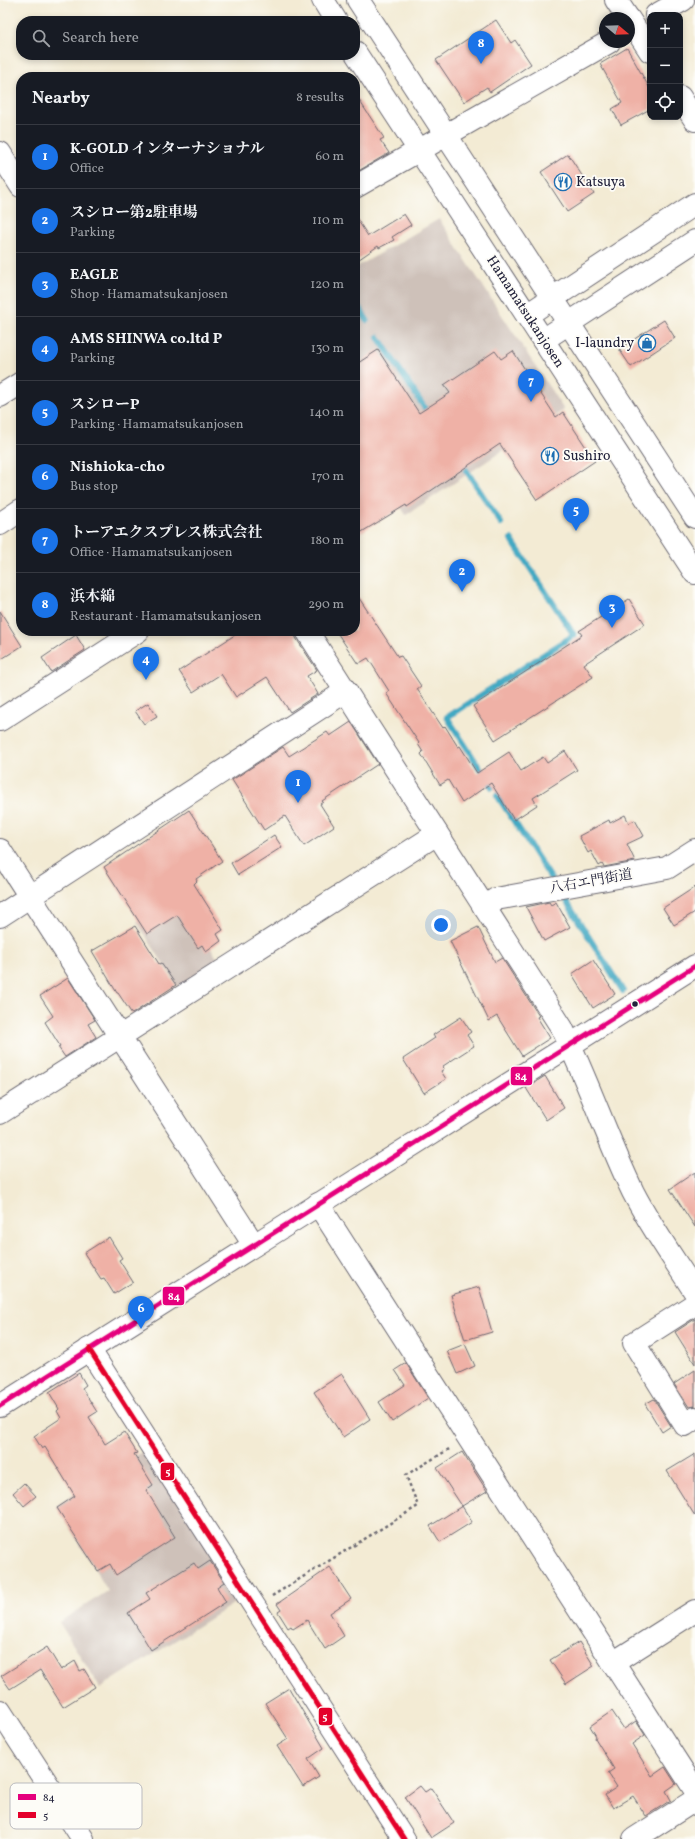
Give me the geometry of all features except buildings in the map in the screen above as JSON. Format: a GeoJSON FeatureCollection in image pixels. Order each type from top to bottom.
{"type":"FeatureCollection","features":[{"type":"Feature","properties":{"kind":"street"},"geometry":{"type":"LineString","coordinates":[[323,0],[333,16]]}},
{"type":"Feature","properties":{"kind":"street"},"geometry":{"type":"LineString","coordinates":[[358,0],[695,517]]}},
{"type":"Feature","properties":{"kind":"street"},"geometry":{"type":"LineString","coordinates":[[616,0],[625,12]]}},
{"type":"Feature","properties":{"kind":"street"},"geometry":{"type":"LineString","coordinates":[[661,12],[683,0]]}},
{"type":"Feature","properties":{"kind":"street"},"geometry":{"type":"LineString","coordinates":[[635,25],[648,48]]}},
{"type":"Feature","properties":{"kind":"street"},"geometry":{"type":"LineString","coordinates":[[360,184],[599,48]]}},
{"type":"Feature","properties":{"kind":"street","name":"Hamamatsukanjosen"},"geometry":{"type":"LineString","coordinates":[[360,60],[695,573]]}},
{"type":"Feature","properties":{"kind":"street"},"geometry":{"type":"LineString","coordinates":[[683,102],[695,120]]}},
{"type":"Feature","properties":{"kind":"street"},"geometry":{"type":"LineString","coordinates":[[0,153],[16,178]]}},
{"type":"Feature","properties":{"kind":"street"},"geometry":{"type":"LineString","coordinates":[[527,315],[695,204]]}},
{"type":"Feature","properties":{"kind":"street"},"geometry":{"type":"LineString","coordinates":[[543,340],[695,241]]}},
{"type":"Feature","properties":{"kind":"street"},"geometry":{"type":"LineString","coordinates":[[0,396],[16,386]]}},
{"type":"Feature","properties":{"kind":"street"},"geometry":{"type":"LineString","coordinates":[[0,524],[16,513]]}},
{"type":"Feature","properties":{"kind":"street"},"geometry":{"type":"LineString","coordinates":[[0,720],[130,636]]}},
{"type":"Feature","properties":{"kind":"street"},"geometry":{"type":"LineString","coordinates":[[310,636],[562,1028],[579,1062],[633,1191],[652,1225],[695,1292]]}},
{"type":"Feature","properties":{"kind":"street"},"geometry":{"type":"LineString","coordinates":[[0,916],[346,692]]}},
{"type":"Feature","properties":{"kind":"street"},"geometry":{"type":"LineString","coordinates":[[0,1113],[119,1035],[437,834]]}},
{"type":"Feature","properties":{"kind":"street"},"geometry":{"type":"LineString","coordinates":[[0,850],[254,1245]]}},
{"type":"Feature","properties":{"kind":"street","name":"八右エ門街道"},"geometry":{"type":"LineString","coordinates":[[484,907],[496,899],[667,868],[695,850]]}},
{"type":"Feature","properties":{"kind":"street"},"geometry":{"type":"LineString","coordinates":[[0,1406],[695,966]]}},
{"type":"Feature","properties":{"kind":"street"},"geometry":{"type":"LineString","coordinates":[[318,1204],[695,1790]]}},
{"type":"Feature","properties":{"kind":"street"},"geometry":{"type":"LineString","coordinates":[[695,1304],[634,1343],[685,1424],[695,1418]]}},
{"type":"Feature","properties":{"kind":"street"},"geometry":{"type":"LineString","coordinates":[[89,1349],[404,1839]]}},
{"type":"Feature","properties":{"kind":"street"},"geometry":{"type":"LineString","coordinates":[[613,1663],[695,1611]]}},
{"type":"Feature","properties":{"kind":"street"},"geometry":{"type":"LineString","coordinates":[[0,1711],[46,1783]]}},
{"type":"Feature","properties":{"kind":"street"},"geometry":{"type":"LineString","coordinates":[[634,1839],[695,1800]]}},
{"type":"Feature","properties":{"kind":"street"},"geometry":{"type":"LineString","coordinates":[[76,1829],[82,1839]]}},
{"type":"Feature","properties":{"kind":"path"},"geometry":{"type":"LineString","coordinates":[[255,1607],[418,1506],[406,1475],[468,1437]]}},
{"type":"Feature","properties":{"kind":"shaded area"},"geometry":{"type":"Polygon","coordinates":[[[439,219],[564,410],[406,515],[372,463],[360,471],[360,265],[439,219]]]}},
{"type":"Feature","properties":{"kind":"shaded area"},"geometry":{"type":"Polygon","coordinates":[[[177,896],[221,964],[180,990],[137,922],[177,896]]]}},
{"type":"Feature","properties":{"kind":"shaded area"},"geometry":{"type":"Polygon","coordinates":[[[145,1450],[241,1599],[100,1688],[59,1622],[108,1591],[56,1506],[145,1450]]]}},
{"type":"Feature","properties":{"kind":"waterway"},"geometry":{"type":"LineString","coordinates":[[360,310],[367,320]]}},
{"type":"Feature","properties":{"kind":"waterway"},"geometry":{"type":"LineString","coordinates":[[378,337],[430,416]]}},
{"type":"Feature","properties":{"kind":"waterway"},"geometry":{"type":"LineString","coordinates":[[460,461],[501,523]]}},
{"type":"Feature","properties":{"kind":"waterway"},"geometry":{"type":"LineString","coordinates":[[492,787],[447,717],[574,635],[511,539]]}},
{"type":"Feature","properties":{"kind":"waterway"},"geometry":{"type":"LineString","coordinates":[[497,795],[554,883]]}},
{"type":"Feature","properties":{"kind":"waterway"},"geometry":{"type":"LineString","coordinates":[[561,893],[623,991]]}},
{"type":"Feature","properties":{"kind":"transit line","name":"84"},"geometry":{"type":"LineString","coordinates":[[0,1406],[695,966]]}},
{"type":"Feature","properties":{"kind":"transit line","name":"5"},"geometry":{"type":"LineString","coordinates":[[89,1349],[404,1839]]}},
{"type":"Feature","properties":{"kind":"place","name":"浜木綿"},"geometry":{"type":"Point","coordinates":[481,64]}},
{"type":"Feature","properties":{"kind":"place","name":"Katsuya"},"geometry":{"type":"Point","coordinates":[563,182]}},
{"type":"Feature","properties":{"kind":"place","name":"I-laundry"},"geometry":{"type":"Point","coordinates":[647,343]}},
{"type":"Feature","properties":{"kind":"place","name":"トーアエクスプレス株式会社"},"geometry":{"type":"Point","coordinates":[531,402]}},
{"type":"Feature","properties":{"kind":"place","name":"Sushiro"},"geometry":{"type":"Point","coordinates":[550,456]}},
{"type":"Feature","properties":{"kind":"place","name":"スシローP"},"geometry":{"type":"Point","coordinates":[576,531]}},
{"type":"Feature","properties":{"kind":"place","name":"スシロー第2駐車場"},"geometry":{"type":"Point","coordinates":[462,592]}},
{"type":"Feature","properties":{"kind":"place","name":"EAGLE"},"geometry":{"type":"Point","coordinates":[612,628]}},
{"type":"Feature","properties":{"kind":"place","name":"AMS SHINWA co.ltd P"},"geometry":{"type":"Point","coordinates":[146,680]}},
{"type":"Feature","properties":{"kind":"place","name":"K-GOLD インターナショナル"},"geometry":{"type":"Point","coordinates":[298,803]}},
{"type":"Feature","properties":{"kind":"place","name":"Nishioka-cho"},"geometry":{"type":"Point","coordinates":[141,1329]}}]}
